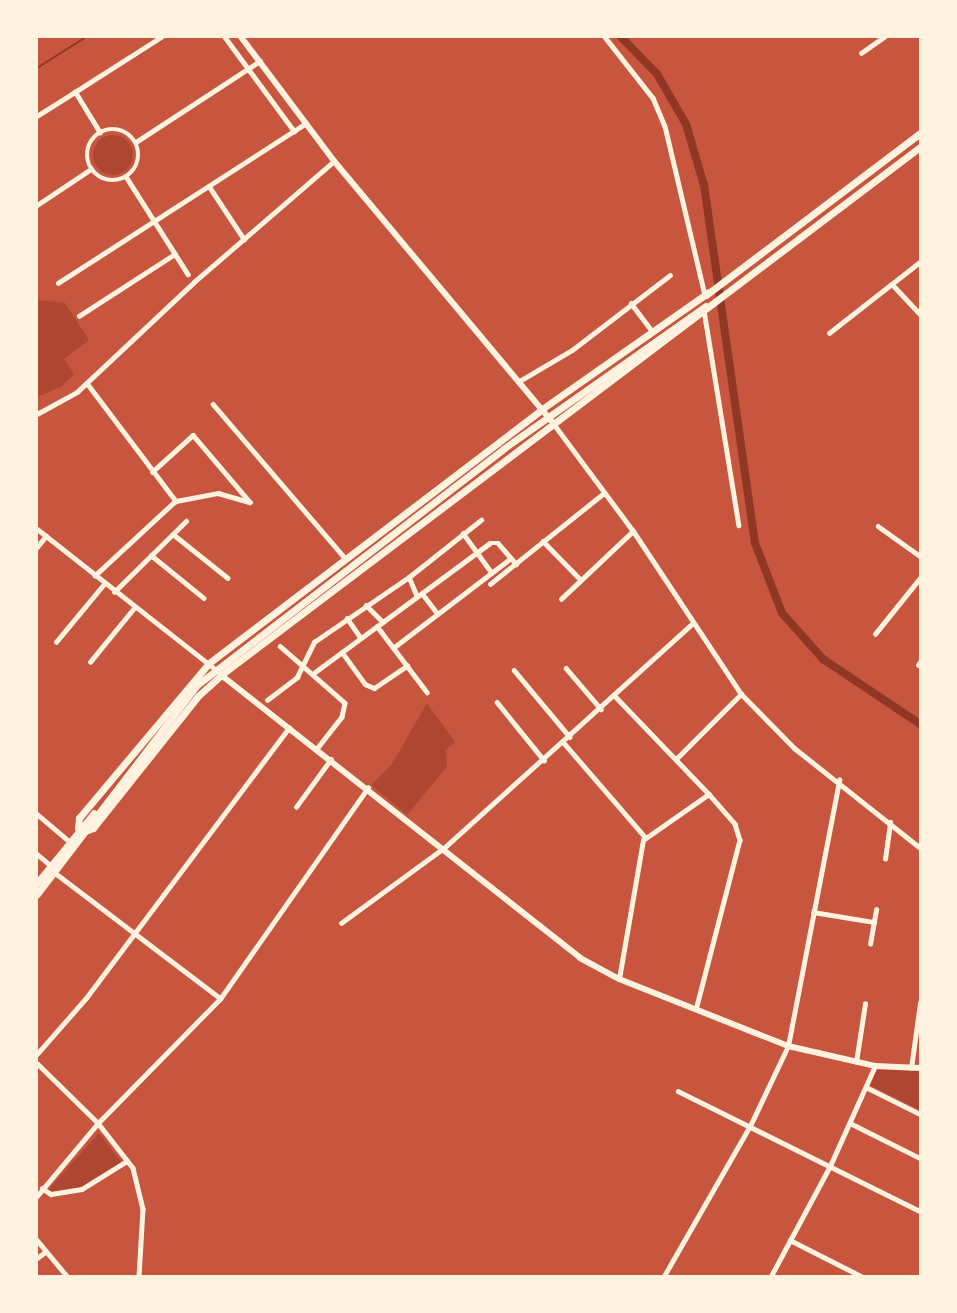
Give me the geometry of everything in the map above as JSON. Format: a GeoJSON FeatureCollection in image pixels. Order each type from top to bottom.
{"type":"FeatureCollection","features":[{"type":"Feature","properties":{"kind":"main road"},"geometry":{"type":"LineString","coordinates":[[241,37],[334,161],[552,422]]}},
{"type":"Feature","properties":{"kind":"main road"},"geometry":{"type":"LineString","coordinates":[[80,830],[79,818],[209,663],[542,409],[742,269],[920,133]]}},
{"type":"Feature","properties":{"kind":"main road"},"geometry":{"type":"LineString","coordinates":[[37,883],[52,868],[186,696],[219,666],[503,449],[737,286],[920,147]]}},
{"type":"Feature","properties":{"kind":"main road"},"geometry":{"type":"LineString","coordinates":[[742,269],[748,278]]}},
{"type":"Feature","properties":{"kind":"main road"},"geometry":{"type":"LineString","coordinates":[[37,894],[69,841],[80,830],[93,828],[190,706],[221,674],[700,310],[707,293]]}},
{"type":"Feature","properties":{"kind":"main road"},"geometry":{"type":"LineString","coordinates":[[221,674],[369,788],[580,958],[620,979],[697,1006],[788,1046],[875,1066],[920,1068]]}},
{"type":"Feature","properties":{"kind":"street"},"geometry":{"type":"LineString","coordinates":[[37,117],[161,37]]}},
{"type":"Feature","properties":{"kind":"street"},"geometry":{"type":"LineString","coordinates":[[225,37],[294,131]]}},
{"type":"Feature","properties":{"kind":"street"},"geometry":{"type":"LineString","coordinates":[[605,37],[653,98],[665,125],[707,293]]}},
{"type":"Feature","properties":{"kind":"street"},"geometry":{"type":"LineString","coordinates":[[861,53],[884,37]]}},
{"type":"Feature","properties":{"kind":"street"},"geometry":{"type":"LineString","coordinates":[[136,142],[260,61]]}},
{"type":"Feature","properties":{"kind":"street"},"geometry":{"type":"LineString","coordinates":[[75,92],[100,132]]}},
{"type":"Feature","properties":{"kind":"street"},"geometry":{"type":"LineString","coordinates":[[58,283],[306,123]]}},
{"type":"Feature","properties":{"kind":"street"},"geometry":{"type":"LineString","coordinates":[[120,130],[136,142],[139,162],[127,178],[107,181],[90,169],[88,149],[100,132],[120,130]]}},
{"type":"Feature","properties":{"kind":"street"},"geometry":{"type":"LineString","coordinates":[[37,414],[87,383],[244,239],[334,161]]}},
{"type":"Feature","properties":{"kind":"street"},"geometry":{"type":"LineString","coordinates":[[37,205],[90,169]]}},
{"type":"Feature","properties":{"kind":"street"},"geometry":{"type":"LineString","coordinates":[[127,178],[188,274]]}},
{"type":"Feature","properties":{"kind":"street"},"geometry":{"type":"LineString","coordinates":[[209,186],[244,239]]}},
{"type":"Feature","properties":{"kind":"street"},"geometry":{"type":"LineString","coordinates":[[79,316],[175,254]]}},
{"type":"Feature","properties":{"kind":"street"},"geometry":{"type":"LineString","coordinates":[[829,333],[920,262]]}},
{"type":"Feature","properties":{"kind":"street"},"geometry":{"type":"LineString","coordinates":[[517,382],[572,350],[670,275]]}},
{"type":"Feature","properties":{"kind":"street"},"geometry":{"type":"LineString","coordinates":[[892,285],[920,314]]}},
{"type":"Feature","properties":{"kind":"street"},"geometry":{"type":"LineString","coordinates":[[631,303],[653,331]]}},
{"type":"Feature","properties":{"kind":"street"},"geometry":{"type":"LineString","coordinates":[[700,310],[721,395],[739,525]]}},
{"type":"Feature","properties":{"kind":"street"},"geometry":{"type":"LineString","coordinates":[[87,383],[176,501]]}},
{"type":"Feature","properties":{"kind":"street"},"geometry":{"type":"LineString","coordinates":[[213,404],[346,559]]}},
{"type":"Feature","properties":{"kind":"street"},"geometry":{"type":"LineString","coordinates":[[552,422],[633,531],[692,624],[741,694],[794,748],[839,780],[920,848]]}},
{"type":"Feature","properties":{"kind":"street"},"geometry":{"type":"LineString","coordinates":[[94,577],[176,501],[218,494],[252,501],[193,435],[152,472]]}},
{"type":"Feature","properties":{"kind":"street"},"geometry":{"type":"LineString","coordinates":[[490,584],[604,492]]}},
{"type":"Feature","properties":{"kind":"street"},"geometry":{"type":"LineString","coordinates":[[267,700],[305,667],[314,642],[409,578],[481,520]]}},
{"type":"Feature","properties":{"kind":"street"},"geometry":{"type":"LineString","coordinates":[[113,592],[186,521]]}},
{"type":"Feature","properties":{"kind":"street"},"geometry":{"type":"LineString","coordinates":[[878,526],[920,556]]}},
{"type":"Feature","properties":{"kind":"street"},"geometry":{"type":"LineString","coordinates":[[37,529],[113,592],[221,674]]}},
{"type":"Feature","properties":{"kind":"street"},"geometry":{"type":"LineString","coordinates":[[561,599],[633,531]]}},
{"type":"Feature","properties":{"kind":"street"},"geometry":{"type":"LineString","coordinates":[[463,533],[492,573]]}},
{"type":"Feature","properties":{"kind":"street"},"geometry":{"type":"LineString","coordinates":[[173,534],[228,578]]}},
{"type":"Feature","properties":{"kind":"street"},"geometry":{"type":"LineString","coordinates":[[37,547],[46,536]]}},
{"type":"Feature","properties":{"kind":"street"},"geometry":{"type":"LineString","coordinates":[[315,672],[494,541],[516,564]]}},
{"type":"Feature","properties":{"kind":"street"},"geometry":{"type":"LineString","coordinates":[[543,541],[580,580]]}},
{"type":"Feature","properties":{"kind":"street"},"geometry":{"type":"LineString","coordinates":[[151,555],[204,598]]}},
{"type":"Feature","properties":{"kind":"street"},"geometry":{"type":"LineString","coordinates":[[393,648],[510,559]]}},
{"type":"Feature","properties":{"kind":"street"},"geometry":{"type":"LineString","coordinates":[[409,578],[419,595],[438,614]]}},
{"type":"Feature","properties":{"kind":"street"},"geometry":{"type":"LineString","coordinates":[[874,634],[920,578]]}},
{"type":"Feature","properties":{"kind":"street"},"geometry":{"type":"LineString","coordinates":[[56,642],[103,584]]}},
{"type":"Feature","properties":{"kind":"street"},"geometry":{"type":"LineString","coordinates":[[366,605],[383,622]]}},
{"type":"Feature","properties":{"kind":"street"},"geometry":{"type":"LineString","coordinates":[[90,662],[134,608]]}},
{"type":"Feature","properties":{"kind":"street"},"geometry":{"type":"LineString","coordinates":[[347,618],[361,638]]}},
{"type":"Feature","properties":{"kind":"street"},"geometry":{"type":"LineString","coordinates":[[341,923],[444,848],[564,743],[692,624]]}},
{"type":"Feature","properties":{"kind":"street"},"geometry":{"type":"LineString","coordinates":[[377,626],[427,692]]}},
{"type":"Feature","properties":{"kind":"street"},"geometry":{"type":"LineString","coordinates":[[280,646],[315,672],[342,697],[346,709],[318,748]]}},
{"type":"Feature","properties":{"kind":"street"},"geometry":{"type":"LineString","coordinates":[[342,652],[365,684],[374,688],[407,666]]}},
{"type":"Feature","properties":{"kind":"street"},"geometry":{"type":"LineString","coordinates":[[566,668],[601,709]]}},
{"type":"Feature","properties":{"kind":"street"},"geometry":{"type":"LineString","coordinates":[[514,670],[570,737]]}},
{"type":"Feature","properties":{"kind":"street"},"geometry":{"type":"LineString","coordinates":[[676,759],[741,694]]}},
{"type":"Feature","properties":{"kind":"street"},"geometry":{"type":"LineString","coordinates":[[615,696],[735,824],[740,841],[697,1006]]}},
{"type":"Feature","properties":{"kind":"street"},"geometry":{"type":"LineString","coordinates":[[497,702],[544,760]]}},
{"type":"Feature","properties":{"kind":"street"},"geometry":{"type":"LineString","coordinates":[[37,1054],[136,932],[290,726]]}},
{"type":"Feature","properties":{"kind":"street"},"geometry":{"type":"LineString","coordinates":[[564,743],[646,838]]}},
{"type":"Feature","properties":{"kind":"street"},"geometry":{"type":"LineString","coordinates":[[296,807],[332,759]]}},
{"type":"Feature","properties":{"kind":"street"},"geometry":{"type":"LineString","coordinates":[[664,1276],[750,1126],[788,1046],[839,780]]}},
{"type":"Feature","properties":{"kind":"street"},"geometry":{"type":"LineString","coordinates":[[37,1196],[98,1123],[220,999],[369,788]]}},
{"type":"Feature","properties":{"kind":"street"},"geometry":{"type":"LineString","coordinates":[[620,979],[638,857],[646,838],[709,794]]}},
{"type":"Feature","properties":{"kind":"street"},"geometry":{"type":"LineString","coordinates":[[37,815],[69,841]]}},
{"type":"Feature","properties":{"kind":"street"},"geometry":{"type":"LineString","coordinates":[[885,859],[890,821]]}},
{"type":"Feature","properties":{"kind":"street"},"geometry":{"type":"LineString","coordinates":[[37,854],[220,999]]}},
{"type":"Feature","properties":{"kind":"street"},"geometry":{"type":"LineString","coordinates":[[870,944],[876,910]]}},
{"type":"Feature","properties":{"kind":"street"},"geometry":{"type":"LineString","coordinates":[[813,912],[874,922]]}},
{"type":"Feature","properties":{"kind":"street"},"geometry":{"type":"LineString","coordinates":[[911,1068],[920,1003]]}},
{"type":"Feature","properties":{"kind":"street"},"geometry":{"type":"LineString","coordinates":[[856,1062],[865,1004]]}},
{"type":"Feature","properties":{"kind":"street"},"geometry":{"type":"LineString","coordinates":[[37,1063],[98,1123],[127,1161],[138,1181],[143,1209],[139,1276]]}},
{"type":"Feature","properties":{"kind":"street"},"geometry":{"type":"LineString","coordinates":[[771,1276],[830,1166],[875,1066]]}},
{"type":"Feature","properties":{"kind":"street"},"geometry":{"type":"LineString","coordinates":[[866,1087],[920,1114]]}},
{"type":"Feature","properties":{"kind":"street"},"geometry":{"type":"LineString","coordinates":[[678,1091],[920,1210]]}},
{"type":"Feature","properties":{"kind":"street"},"geometry":{"type":"LineString","coordinates":[[850,1123],[920,1158]]}},
{"type":"Feature","properties":{"kind":"street"},"geometry":{"type":"LineString","coordinates":[[42,1188],[51,1194],[82,1189],[127,1161]]}},
{"type":"Feature","properties":{"kind":"street"},"geometry":{"type":"LineString","coordinates":[[37,1240],[68,1276]]}},
{"type":"Feature","properties":{"kind":"street"},"geometry":{"type":"LineString","coordinates":[[790,1240],[861,1276]]}},
{"type":"Feature","properties":{"kind":"street"},"geometry":{"type":"LineString","coordinates":[[37,1258],[46,1252]]}},
{"type":"Feature","properties":{"kind":"shaded area"},"geometry":{"type":"Polygon","coordinates":[[[113,135],[127,141],[133,155],[127,169],[113,175],[99,169],[93,155],[99,141],[113,135]]]}},
{"type":"Feature","properties":{"kind":"shaded area"},"geometry":{"type":"Polygon","coordinates":[[[37,300],[65,303],[89,340],[64,359],[74,374],[61,387],[37,397],[37,300]]]}},
{"type":"Feature","properties":{"kind":"shaded area"},"geometry":{"type":"Polygon","coordinates":[[[427,703],[455,742],[446,750],[447,767],[407,815],[371,785],[392,764],[427,703]]]}},
{"type":"Feature","properties":{"kind":"shaded area"},"geometry":{"type":"Polygon","coordinates":[[[920,1067],[920,1110],[867,1084],[874,1068],[920,1067]]]}},
{"type":"Feature","properties":{"kind":"shaded area"},"geometry":{"type":"Polygon","coordinates":[[[99,1133],[123,1164],[78,1191],[45,1193],[99,1133]]]}},
{"type":"Feature","properties":{"kind":"waterway"},"geometry":{"type":"LineString","coordinates":[[37,68],[86,37]]}},
{"type":"Feature","properties":{"kind":"waterway"},"geometry":{"type":"LineString","coordinates":[[621,37],[657,74],[686,124],[704,185],[755,543],[782,613],[823,659],[920,724]]}}]}
